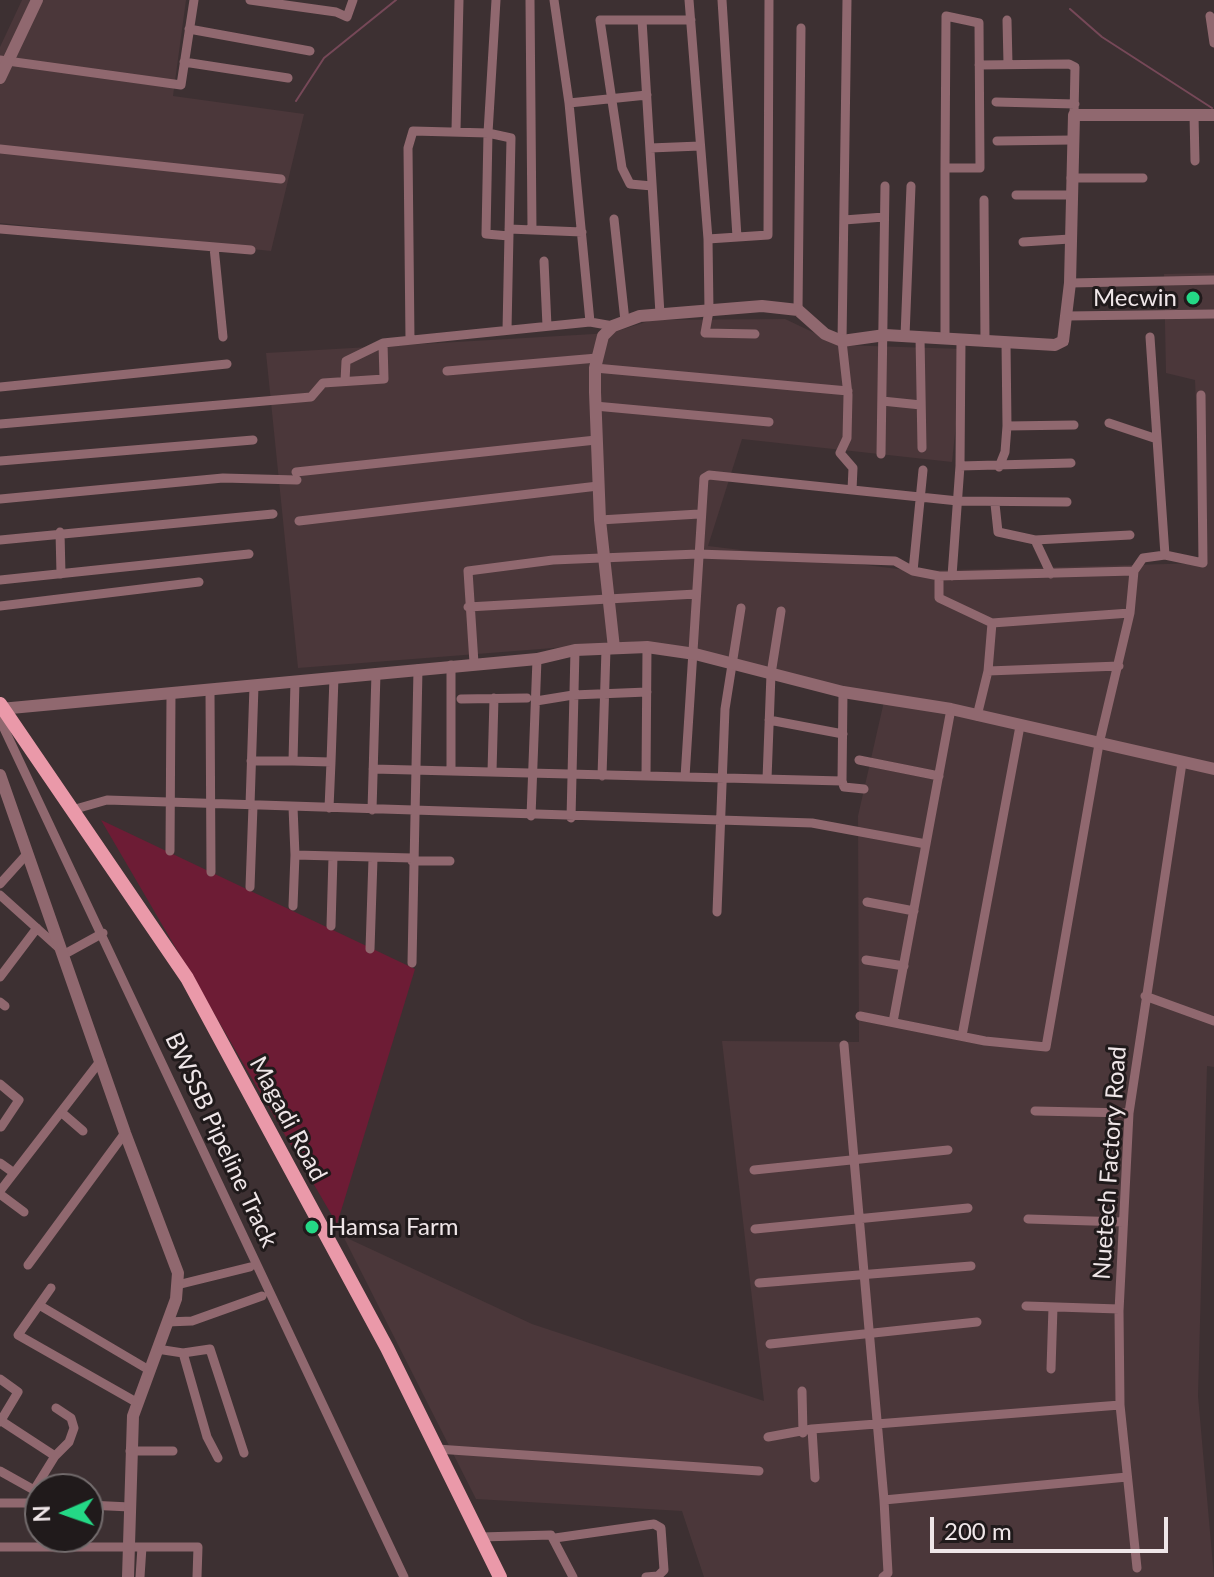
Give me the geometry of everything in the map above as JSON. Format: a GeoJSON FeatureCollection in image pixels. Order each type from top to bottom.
{"type":"FeatureCollection","features":[{"type":"Feature","properties":{"kind":"main road","name":"Magadi Road"},"geometry":{"type":"LineString","coordinates":[[1,712],[187,978],[387,1348],[500,1577]]}},
{"type":"Feature","properties":{"kind":"main road","name":"Magadi Road"},"geometry":{"type":"LineString","coordinates":[[1,712],[179,981],[380,1351],[491,1577]]}},
{"type":"Feature","properties":{"kind":"street"},"geometry":{"type":"LineString","coordinates":[[0,78],[4,60],[37,0]]}},
{"type":"Feature","properties":{"kind":"street"},"geometry":{"type":"LineString","coordinates":[[4,60],[181,85],[194,0]]}},
{"type":"Feature","properties":{"kind":"street"},"geometry":{"type":"LineString","coordinates":[[250,0],[336,12],[347,17],[353,0]]}},
{"type":"Feature","properties":{"kind":"street"},"geometry":{"type":"LineString","coordinates":[[456,130],[459,0]]}},
{"type":"Feature","properties":{"kind":"street"},"geometry":{"type":"LineString","coordinates":[[496,0],[486,234],[532,229],[582,232]]}},
{"type":"Feature","properties":{"kind":"street"},"geometry":{"type":"LineString","coordinates":[[530,0],[532,229]]}},
{"type":"Feature","properties":{"kind":"street"},"geometry":{"type":"LineString","coordinates":[[554,0],[569,103],[590,322]]}},
{"type":"Feature","properties":{"kind":"street"},"geometry":{"type":"LineString","coordinates":[[689,0],[708,239],[709,311],[705,333],[755,334]]}},
{"type":"Feature","properties":{"kind":"street"},"geometry":{"type":"LineString","coordinates":[[722,0],[737,237]]}},
{"type":"Feature","properties":{"kind":"street"},"geometry":{"type":"LineString","coordinates":[[708,239],[760,239],[768,235],[769,0]]}},
{"type":"Feature","properties":{"kind":"street"},"geometry":{"type":"LineString","coordinates":[[847,0],[842,341],[848,391],[847,438],[840,453],[853,468],[852,490]]}},
{"type":"Feature","properties":{"kind":"street"},"geometry":{"type":"LineString","coordinates":[[945,168],[980,168],[979,23],[946,16],[945,168],[945,338]]}},
{"type":"Feature","properties":{"kind":"street"},"geometry":{"type":"LineString","coordinates":[[1210,16],[1214,43]]}},
{"type":"Feature","properties":{"kind":"street"},"geometry":{"type":"LineString","coordinates":[[652,186],[630,184],[622,168],[600,20],[691,20]]}},
{"type":"Feature","properties":{"kind":"street"},"geometry":{"type":"LineString","coordinates":[[642,20],[660,314]]}},
{"type":"Feature","properties":{"kind":"street"},"geometry":{"type":"LineString","coordinates":[[1007,20],[1008,64]]}},
{"type":"Feature","properties":{"kind":"street"},"geometry":{"type":"LineString","coordinates":[[798,310],[801,28]]}},
{"type":"Feature","properties":{"kind":"street"},"geometry":{"type":"LineString","coordinates":[[189,29],[310,51]]}},
{"type":"Feature","properties":{"kind":"street"},"geometry":{"type":"LineString","coordinates":[[184,62],[288,78]]}},
{"type":"Feature","properties":{"kind":"street"},"geometry":{"type":"LineString","coordinates":[[345,381],[346,361],[383,343],[590,322],[619,324],[660,314],[762,306],[798,310],[825,334],[842,341],[885,335],[1055,345],[1063,341],[1070,283],[1075,67],[1069,64],[979,65]]}},
{"type":"Feature","properties":{"kind":"street"},"geometry":{"type":"LineString","coordinates":[[569,103],[647,95]]}},
{"type":"Feature","properties":{"kind":"street"},"geometry":{"type":"LineString","coordinates":[[996,102],[1214,115]]}},
{"type":"Feature","properties":{"kind":"street"},"geometry":{"type":"LineString","coordinates":[[1194,115],[1195,161]]}},
{"type":"Feature","properties":{"kind":"street"},"geometry":{"type":"LineString","coordinates":[[410,340],[408,148],[413,131],[456,130],[511,138],[507,330]]}},
{"type":"Feature","properties":{"kind":"street"},"geometry":{"type":"LineString","coordinates":[[997,141],[1072,140]]}},
{"type":"Feature","properties":{"kind":"street"},"geometry":{"type":"LineString","coordinates":[[650,148],[700,146]]}},
{"type":"Feature","properties":{"kind":"street"},"geometry":{"type":"LineString","coordinates":[[0,149],[281,179]]}},
{"type":"Feature","properties":{"kind":"street"},"geometry":{"type":"LineString","coordinates":[[1071,178],[1143,178]]}},
{"type":"Feature","properties":{"kind":"street"},"geometry":{"type":"LineString","coordinates":[[881,454],[885,186]]}},
{"type":"Feature","properties":{"kind":"street"},"geometry":{"type":"LineString","coordinates":[[905,336],[911,186]]}},
{"type":"Feature","properties":{"kind":"street"},"geometry":{"type":"LineString","coordinates":[[1016,195],[1071,195]]}},
{"type":"Feature","properties":{"kind":"street"},"geometry":{"type":"LineString","coordinates":[[984,200],[985,342]]}},
{"type":"Feature","properties":{"kind":"street"},"geometry":{"type":"LineString","coordinates":[[844,220],[884,217]]}},
{"type":"Feature","properties":{"kind":"street"},"geometry":{"type":"LineString","coordinates":[[614,219],[619,324]]}},
{"type":"Feature","properties":{"kind":"street"},"geometry":{"type":"LineString","coordinates":[[0,229],[251,250]]}},
{"type":"Feature","properties":{"kind":"street"},"geometry":{"type":"LineString","coordinates":[[1023,242],[1070,239]]}},
{"type":"Feature","properties":{"kind":"street"},"geometry":{"type":"LineString","coordinates":[[214,247],[223,337]]}},
{"type":"Feature","properties":{"kind":"street"},"geometry":{"type":"LineString","coordinates":[[544,261],[547,326]]}},
{"type":"Feature","properties":{"kind":"street"},"geometry":{"type":"LineString","coordinates":[[1070,283],[1214,280]]}},
{"type":"Feature","properties":{"kind":"street"},"geometry":{"type":"LineString","coordinates":[[1067,316],[1214,314]]}},
{"type":"Feature","properties":{"kind":"street"},"geometry":{"type":"LineString","coordinates":[[602,776],[604,695],[610,648],[598,486],[596,363],[603,336],[619,324]]}},
{"type":"Feature","properties":{"kind":"street"},"geometry":{"type":"LineString","coordinates":[[920,337],[922,448]]}},
{"type":"Feature","properties":{"kind":"street"},"geometry":{"type":"LineString","coordinates":[[1150,337],[1165,555]]}},
{"type":"Feature","properties":{"kind":"street"},"geometry":{"type":"LineString","coordinates":[[952,576],[960,466],[961,341]]}},
{"type":"Feature","properties":{"kind":"street"},"geometry":{"type":"LineString","coordinates":[[0,424],[311,397],[323,383],[384,379],[383,343]]}},
{"type":"Feature","properties":{"kind":"street"},"geometry":{"type":"LineString","coordinates":[[999,467],[1005,452],[1007,426],[1006,343]]}},
{"type":"Feature","properties":{"kind":"street"},"geometry":{"type":"LineString","coordinates":[[447,371],[596,363],[848,391]]}},
{"type":"Feature","properties":{"kind":"street"},"geometry":{"type":"LineString","coordinates":[[0,387],[227,364]]}},
{"type":"Feature","properties":{"kind":"street"},"geometry":{"type":"LineString","coordinates":[[1201,395],[1203,563]]}},
{"type":"Feature","properties":{"kind":"street"},"geometry":{"type":"LineString","coordinates":[[882,401],[921,405]]}},
{"type":"Feature","properties":{"kind":"street"},"geometry":{"type":"LineString","coordinates":[[595,406],[769,422]]}},
{"type":"Feature","properties":{"kind":"street"},"geometry":{"type":"LineString","coordinates":[[1109,423],[1157,439]]}},
{"type":"Feature","properties":{"kind":"street"},"geometry":{"type":"LineString","coordinates":[[1007,426],[1074,425]]}},
{"type":"Feature","properties":{"kind":"street"},"geometry":{"type":"LineString","coordinates":[[0,461],[253,440]]}},
{"type":"Feature","properties":{"kind":"street"},"geometry":{"type":"LineString","coordinates":[[0,499],[223,478],[297,476],[596,440]]}},
{"type":"Feature","properties":{"kind":"street"},"geometry":{"type":"LineString","coordinates":[[960,466],[1071,463]]}},
{"type":"Feature","properties":{"kind":"street"},"geometry":{"type":"LineString","coordinates":[[913,571],[923,470]]}},
{"type":"Feature","properties":{"kind":"street"},"geometry":{"type":"LineString","coordinates":[[685,777],[695,654],[701,486],[709,475],[995,504],[1067,502]]}},
{"type":"Feature","properties":{"kind":"street"},"geometry":{"type":"LineString","coordinates":[[299,521],[598,486]]}},
{"type":"Feature","properties":{"kind":"street"},"geometry":{"type":"LineString","coordinates":[[995,504],[998,532],[1035,540],[1130,535]]}},
{"type":"Feature","properties":{"kind":"street"},"geometry":{"type":"LineString","coordinates":[[0,540],[273,514]]}},
{"type":"Feature","properties":{"kind":"street"},"geometry":{"type":"LineString","coordinates":[[600,520],[699,514]]}},
{"type":"Feature","properties":{"kind":"street"},"geometry":{"type":"LineString","coordinates":[[60,532],[61,574]]}},
{"type":"Feature","properties":{"kind":"street"},"geometry":{"type":"LineString","coordinates":[[1035,540],[1051,574]]}},
{"type":"Feature","properties":{"kind":"street"},"geometry":{"type":"LineString","coordinates":[[0,580],[249,554]]}},
{"type":"Feature","properties":{"kind":"street"},"geometry":{"type":"LineString","coordinates":[[474,663],[468,607],[469,569],[698,554],[895,561],[913,571],[939,576],[1134,571]]}},
{"type":"Feature","properties":{"kind":"street"},"geometry":{"type":"LineString","coordinates":[[860,1016],[962,1036],[1046,1047],[1099,744],[1130,613],[1134,571],[1143,558],[1165,555],[1214,568]]}},
{"type":"Feature","properties":{"kind":"street"},"geometry":{"type":"LineString","coordinates":[[939,576],[939,598],[992,623],[1130,613]]}},
{"type":"Feature","properties":{"kind":"street"},"geometry":{"type":"LineString","coordinates":[[0,606],[199,582]]}},
{"type":"Feature","properties":{"kind":"street"},"geometry":{"type":"LineString","coordinates":[[468,607],[696,594]]}},
{"type":"Feature","properties":{"kind":"street"},"geometry":{"type":"LineString","coordinates":[[717,912],[720,779],[731,664],[741,608]]}},
{"type":"Feature","properties":{"kind":"street"},"geometry":{"type":"LineString","coordinates":[[767,779],[771,674],[781,611]]}},
{"type":"Feature","properties":{"kind":"street"},"geometry":{"type":"LineString","coordinates":[[977,716],[988,671],[992,623]]}},
{"type":"Feature","properties":{"kind":"street"},"geometry":{"type":"LineString","coordinates":[[646,776],[647,647]]}},
{"type":"Feature","properties":{"kind":"street"},"geometry":{"type":"LineString","coordinates":[[1,712],[451,665],[537,659],[575,650],[647,647],[695,654],[843,692],[951,709],[1214,769]]}},
{"type":"Feature","properties":{"kind":"street"},"geometry":{"type":"LineString","coordinates":[[571,818],[575,650]]}},
{"type":"Feature","properties":{"kind":"street"},"geometry":{"type":"LineString","coordinates":[[531,816],[531,699],[537,659]]}},
{"type":"Feature","properties":{"kind":"street"},"geometry":{"type":"LineString","coordinates":[[451,665],[451,771]]}},
{"type":"Feature","properties":{"kind":"street"},"geometry":{"type":"LineString","coordinates":[[988,671],[1119,666]]}},
{"type":"Feature","properties":{"kind":"street"},"geometry":{"type":"LineString","coordinates":[[412,963],[418,669]]}},
{"type":"Feature","properties":{"kind":"street"},"geometry":{"type":"LineString","coordinates":[[372,810],[376,673]]}},
{"type":"Feature","properties":{"kind":"street"},"geometry":{"type":"LineString","coordinates":[[329,808],[334,677]]}},
{"type":"Feature","properties":{"kind":"street"},"geometry":{"type":"LineString","coordinates":[[293,761],[295,681]]}},
{"type":"Feature","properties":{"kind":"street"},"geometry":{"type":"LineString","coordinates":[[250,887],[254,686]]}},
{"type":"Feature","properties":{"kind":"street"},"geometry":{"type":"LineString","coordinates":[[210,690],[211,872]]}},
{"type":"Feature","properties":{"kind":"street"},"geometry":{"type":"LineString","coordinates":[[461,699],[531,699],[647,692]]}},
{"type":"Feature","properties":{"kind":"street"},"geometry":{"type":"LineString","coordinates":[[843,692],[842,781],[844,787],[864,789]]}},
{"type":"Feature","properties":{"kind":"street"},"geometry":{"type":"LineString","coordinates":[[170,851],[171,694]]}},
{"type":"Feature","properties":{"kind":"street"},"geometry":{"type":"LineString","coordinates":[[492,772],[494,698]]}},
{"type":"Feature","properties":{"kind":"street"},"geometry":{"type":"LineString","coordinates":[[893,1022],[951,709]]}},
{"type":"Feature","properties":{"kind":"street","name":"BWSSB Pipeline Track"},"geometry":{"type":"LineString","coordinates":[[1,712],[404,1577]]}},
{"type":"Feature","properties":{"kind":"street"},"geometry":{"type":"LineString","coordinates":[[769,720],[843,734]]}},
{"type":"Feature","properties":{"kind":"street"},"geometry":{"type":"LineString","coordinates":[[962,1036],[1020,726]]}},
{"type":"Feature","properties":{"kind":"street"},"geometry":{"type":"LineString","coordinates":[[859,760],[939,776]]}},
{"type":"Feature","properties":{"kind":"street"},"geometry":{"type":"LineString","coordinates":[[251,761],[331,762]]}},
{"type":"Feature","properties":{"kind":"street","name":"Nuetech Factory Road"},"geometry":{"type":"LineString","coordinates":[[1137,1568],[1120,1405],[1119,1309],[1129,1113],[1182,763]]}},
{"type":"Feature","properties":{"kind":"street"},"geometry":{"type":"LineString","coordinates":[[373,769],[842,781]]}},
{"type":"Feature","properties":{"kind":"street"},"geometry":{"type":"LineString","coordinates":[[0,775],[3,798],[27,854],[178,1273],[167,1322],[136,1402],[130,1451],[130,1507],[140,1577]]}},
{"type":"Feature","properties":{"kind":"street"},"geometry":{"type":"LineString","coordinates":[[72,810],[107,800],[720,823],[812,823],[926,844]]}},
{"type":"Feature","properties":{"kind":"street"},"geometry":{"type":"LineString","coordinates":[[293,807],[293,906]]}},
{"type":"Feature","properties":{"kind":"street"},"geometry":{"type":"LineString","coordinates":[[0,884],[27,854]]}},
{"type":"Feature","properties":{"kind":"street"},"geometry":{"type":"LineString","coordinates":[[295,855],[450,861]]}},
{"type":"Feature","properties":{"kind":"street"},"geometry":{"type":"LineString","coordinates":[[331,926],[333,857]]}},
{"type":"Feature","properties":{"kind":"street"},"geometry":{"type":"LineString","coordinates":[[370,949],[373,859]]}},
{"type":"Feature","properties":{"kind":"street"},"geometry":{"type":"LineString","coordinates":[[0,895],[62,952]]}},
{"type":"Feature","properties":{"kind":"street"},"geometry":{"type":"LineString","coordinates":[[867,902],[914,911]]}},
{"type":"Feature","properties":{"kind":"street"},"geometry":{"type":"LineString","coordinates":[[0,977],[37,928]]}},
{"type":"Feature","properties":{"kind":"street"},"geometry":{"type":"LineString","coordinates":[[62,952],[103,933]]}},
{"type":"Feature","properties":{"kind":"street"},"geometry":{"type":"LineString","coordinates":[[866,960],[904,966]]}},
{"type":"Feature","properties":{"kind":"street"},"geometry":{"type":"LineString","coordinates":[[1145,996],[1214,1021]]}},
{"type":"Feature","properties":{"kind":"street"},"geometry":{"type":"LineString","coordinates":[[844,1045],[867,1275],[884,1500],[888,1573],[883,1577]]}},
{"type":"Feature","properties":{"kind":"street"},"geometry":{"type":"LineString","coordinates":[[24,1212],[0,1193],[101,1060]]}},
{"type":"Feature","properties":{"kind":"street"},"geometry":{"type":"LineString","coordinates":[[0,1084],[19,1100],[1,1127]]}},
{"type":"Feature","properties":{"kind":"street"},"geometry":{"type":"LineString","coordinates":[[1035,1111],[1129,1113]]}},
{"type":"Feature","properties":{"kind":"street"},"geometry":{"type":"LineString","coordinates":[[61,1112],[83,1131]]}},
{"type":"Feature","properties":{"kind":"street"},"geometry":{"type":"LineString","coordinates":[[28,1265],[125,1133]]}},
{"type":"Feature","properties":{"kind":"street"},"geometry":{"type":"LineString","coordinates":[[754,1170],[948,1150]]}},
{"type":"Feature","properties":{"kind":"street"},"geometry":{"type":"LineString","coordinates":[[0,1163],[14,1173]]}},
{"type":"Feature","properties":{"kind":"street"},"geometry":{"type":"LineString","coordinates":[[755,1229],[968,1208]]}},
{"type":"Feature","properties":{"kind":"street"},"geometry":{"type":"LineString","coordinates":[[1028,1219],[1123,1222]]}},
{"type":"Feature","properties":{"kind":"street"},"geometry":{"type":"LineString","coordinates":[[759,1283],[971,1266]]}},
{"type":"Feature","properties":{"kind":"street"},"geometry":{"type":"LineString","coordinates":[[177,1285],[250,1267]]}},
{"type":"Feature","properties":{"kind":"street"},"geometry":{"type":"LineString","coordinates":[[51,1288],[18,1335],[136,1402]]}},
{"type":"Feature","properties":{"kind":"street"},"geometry":{"type":"LineString","coordinates":[[167,1322],[192,1321],[262,1296]]}},
{"type":"Feature","properties":{"kind":"street"},"geometry":{"type":"LineString","coordinates":[[39,1305],[149,1370]]}},
{"type":"Feature","properties":{"kind":"street"},"geometry":{"type":"LineString","coordinates":[[1026,1306],[1119,1309]]}},
{"type":"Feature","properties":{"kind":"street"},"geometry":{"type":"LineString","coordinates":[[1051,1369],[1053,1307]]}},
{"type":"Feature","properties":{"kind":"street"},"geometry":{"type":"LineString","coordinates":[[770,1344],[977,1322]]}},
{"type":"Feature","properties":{"kind":"street"},"geometry":{"type":"LineString","coordinates":[[157,1349],[183,1353],[210,1349],[244,1453]]}},
{"type":"Feature","properties":{"kind":"street"},"geometry":{"type":"LineString","coordinates":[[183,1353],[207,1437],[218,1458]]}},
{"type":"Feature","properties":{"kind":"street"},"geometry":{"type":"LineString","coordinates":[[0,1379],[18,1392],[0,1421],[55,1456]]}},
{"type":"Feature","properties":{"kind":"street"},"geometry":{"type":"LineString","coordinates":[[802,1391],[815,1478]]}},
{"type":"Feature","properties":{"kind":"street"},"geometry":{"type":"LineString","coordinates":[[768,1437],[1120,1405]]}},
{"type":"Feature","properties":{"kind":"street"},"geometry":{"type":"LineString","coordinates":[[0,1471],[34,1490],[55,1456],[69,1442],[74,1428],[71,1418],[56,1408]]}},
{"type":"Feature","properties":{"kind":"street"},"geometry":{"type":"LineString","coordinates":[[437,1449],[759,1471]]}},
{"type":"Feature","properties":{"kind":"street"},"geometry":{"type":"LineString","coordinates":[[130,1451],[173,1451]]}},
{"type":"Feature","properties":{"kind":"street"},"geometry":{"type":"LineString","coordinates":[[884,1500],[1127,1477]]}},
{"type":"Feature","properties":{"kind":"street"},"geometry":{"type":"LineString","coordinates":[[0,1503],[24,1503]]}},
{"type":"Feature","properties":{"kind":"street"},"geometry":{"type":"LineString","coordinates":[[104,1506],[130,1507]]}},
{"type":"Feature","properties":{"kind":"street"},"geometry":{"type":"LineString","coordinates":[[481,1537],[546,1534],[555,1538],[654,1524],[661,1528],[664,1570],[658,1576],[646,1577]]}},
{"type":"Feature","properties":{"kind":"street"},"geometry":{"type":"LineString","coordinates":[[555,1538],[573,1577]]}},
{"type":"Feature","properties":{"kind":"street"},"geometry":{"type":"LineString","coordinates":[[0,1547],[198,1547],[197,1577]]}},
{"type":"Feature","properties":{"kind":"street"},"geometry":{"type":"LineString","coordinates":[[128,1577],[136,1548]]}},
{"type":"Feature","properties":{"kind":"shaded area"},"geometry":{"type":"Polygon","coordinates":[[[22,0],[186,0],[173,96],[304,114],[271,251],[0,223],[0,47],[22,0]]]}},
{"type":"Feature","properties":{"kind":"shaded area"},"geometry":{"type":"Polygon","coordinates":[[[1214,273],[1214,1067],[1207,1066],[1198,1396],[1214,1577],[704,1577],[682,1511],[476,1499],[337,1224],[349,1239],[532,1324],[764,1401],[722,1041],[859,1042],[858,816],[885,697],[643,641],[298,668],[266,353],[611,333],[652,320],[785,319],[840,345],[964,349],[952,462],[742,439],[708,546],[915,571],[1203,563],[1195,380],[1166,373],[1164,274],[1214,273]]]}},
{"type":"Feature","properties":{"kind":"shaded area"},"geometry":{"type":"Polygon","coordinates":[[[101,820],[415,969],[337,1224],[101,820]]]}},
{"type":"Feature","properties":{"kind":"waterway"},"geometry":{"type":"LineString","coordinates":[[296,101],[324,58],[396,0]]}},
{"type":"Feature","properties":{"kind":"waterway"},"geometry":{"type":"LineString","coordinates":[[1070,9],[1102,37],[1212,108]]}},
{"type":"Feature","properties":{"kind":"place","name":"Mecwin"},"geometry":{"type":"Point","coordinates":[1193,298]}},
{"type":"Feature","properties":{"kind":"place","name":"Hamsa Farm"},"geometry":{"type":"Point","coordinates":[312,1227]}}]}
